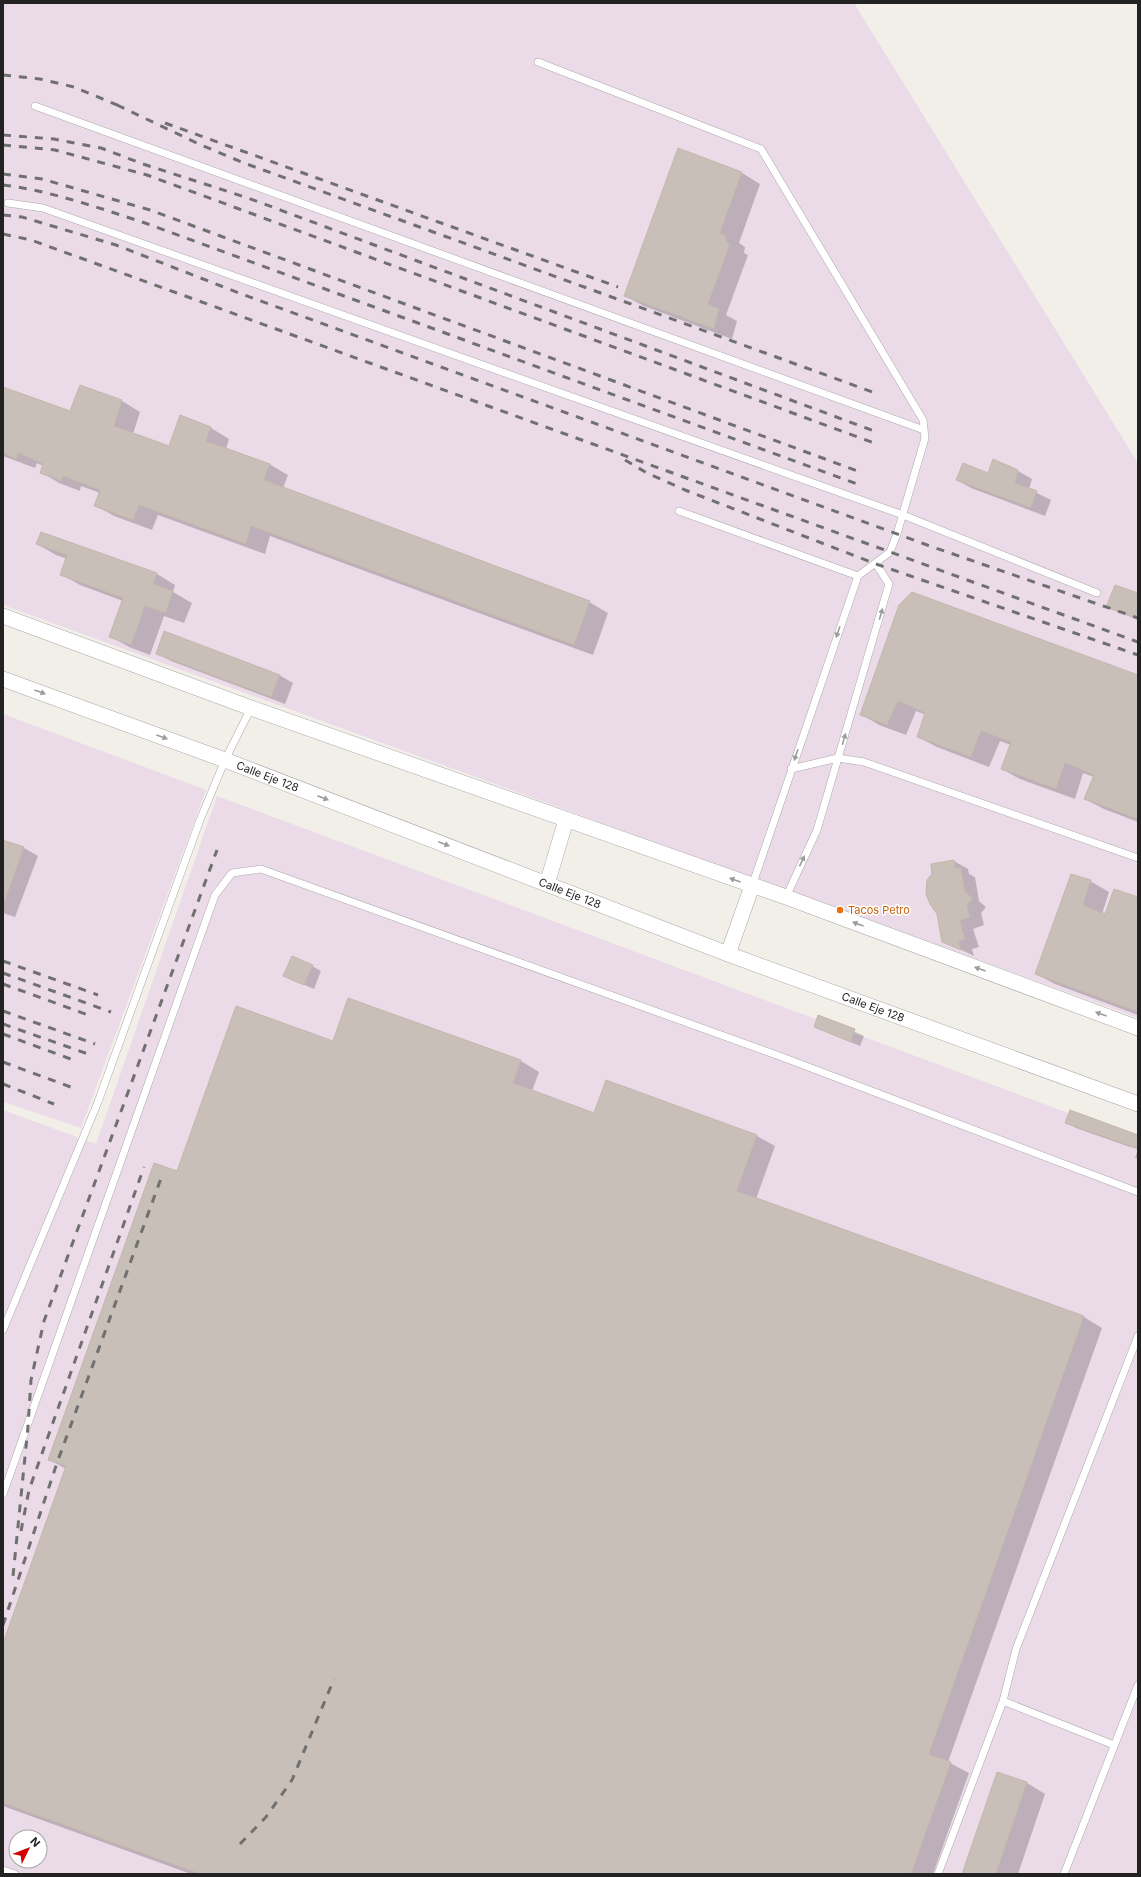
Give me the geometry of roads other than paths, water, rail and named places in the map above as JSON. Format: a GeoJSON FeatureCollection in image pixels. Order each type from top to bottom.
{"type":"FeatureCollection","features":[{"type":"Feature","properties":{"kind":"street"},"geometry":{"type":"LineString","coordinates":[[3,616],[251,708],[786,897],[1138,1028]]}},
{"type":"Feature","properties":{"kind":"street","name":"Calle Eje 128"},"geometry":{"type":"LineString","coordinates":[[3,678],[225,760],[728,954],[1138,1104]]}},
{"type":"Feature","properties":{"kind":"street"},"geometry":{"type":"LineString","coordinates":[[547,884],[566,820]]}},
{"type":"Feature","properties":{"kind":"street"},"geometry":{"type":"LineString","coordinates":[[728,954],[752,886]]}},
{"type":"Feature","properties":{"kind":"lane"},"geometry":{"type":"LineString","coordinates":[[538,62],[761,149],[923,420],[925,438],[903,515],[890,552],[858,576],[752,886]]}},
{"type":"Feature","properties":{"kind":"lane"},"geometry":{"type":"LineString","coordinates":[[36,106],[924,430]]}},
{"type":"Feature","properties":{"kind":"lane"},"geometry":{"type":"LineString","coordinates":[[8,203],[50,211],[903,515],[1097,593]]}},
{"type":"Feature","properties":{"kind":"lane"},"geometry":{"type":"LineString","coordinates":[[679,511],[858,576]]}},
{"type":"Feature","properties":{"kind":"lane"},"geometry":{"type":"LineString","coordinates":[[786,897],[817,830],[890,584],[876,564]]}},
{"type":"Feature","properties":{"kind":"lane"},"geometry":{"type":"LineString","coordinates":[[3,1330],[98,1102],[200,820],[225,760],[251,708]]}},
{"type":"Feature","properties":{"kind":"lane"},"geometry":{"type":"LineString","coordinates":[[791,769],[838,758],[864,762],[1138,858]]}},
{"type":"Feature","properties":{"kind":"lane"},"geometry":{"type":"LineString","coordinates":[[3,1494],[214,895],[232,873],[261,869],[782,1057],[1138,1192]]}},
{"type":"Feature","properties":{"kind":"lane"},"geometry":{"type":"LineString","coordinates":[[3,1312],[12,1309]]}},
{"type":"Feature","properties":{"kind":"lane"},"geometry":{"type":"LineString","coordinates":[[938,1874],[1003,1701],[1016,1649],[1138,1336]]}},
{"type":"Feature","properties":{"kind":"lane"},"geometry":{"type":"LineString","coordinates":[[1064,1874],[1138,1685]]}},
{"type":"Feature","properties":{"kind":"lane"},"geometry":{"type":"LineString","coordinates":[[1003,1701],[1114,1745]]}},
{"type":"Feature","properties":{"kind":"lane"},"geometry":{"type":"LineString","coordinates":[[3,1870],[15,1874]]}},
{"type":"Feature","properties":{"kind":"railway"},"geometry":{"type":"LineString","coordinates":[[3,75],[40,79],[74,87],[122,107]]}},
{"type":"Feature","properties":{"kind":"railway"},"geometry":{"type":"LineString","coordinates":[[117,105],[201,145],[244,163],[875,393]]}},
{"type":"Feature","properties":{"kind":"railway"},"geometry":{"type":"LineString","coordinates":[[165,123],[618,287]]}},
{"type":"Feature","properties":{"kind":"railway"},"geometry":{"type":"LineString","coordinates":[[3,135],[54,139],[101,148],[143,164],[248,198],[874,431]]}},
{"type":"Feature","properties":{"kind":"railway"},"geometry":{"type":"LineString","coordinates":[[3,145],[55,150],[147,175],[874,443]]}},
{"type":"Feature","properties":{"kind":"railway"},"geometry":{"type":"LineString","coordinates":[[3,174],[42,179],[150,210],[863,473]]}},
{"type":"Feature","properties":{"kind":"railway"},"geometry":{"type":"LineString","coordinates":[[3,185],[39,191],[93,206],[145,223],[857,484]]}},
{"type":"Feature","properties":{"kind":"railway"},"geometry":{"type":"LineString","coordinates":[[3,215],[22,217],[116,245],[239,293],[927,545],[1138,618]]}},
{"type":"Feature","properties":{"kind":"railway"},"geometry":{"type":"LineString","coordinates":[[3,234],[31,240],[1138,642]]}},
{"type":"Feature","properties":{"kind":"railway"},"geometry":{"type":"LineString","coordinates":[[625,460],[647,473],[685,490],[876,564],[1138,655]]}},
{"type":"Feature","properties":{"kind":"railway"},"geometry":{"type":"LineString","coordinates":[[13,1576],[28,1427],[31,1380],[44,1321],[217,850]]}},
{"type":"Feature","properties":{"kind":"railway"},"geometry":{"type":"LineString","coordinates":[[3,961],[98,995]]}},
{"type":"Feature","properties":{"kind":"railway"},"geometry":{"type":"LineString","coordinates":[[3,973],[111,1012]]}},
{"type":"Feature","properties":{"kind":"railway"},"geometry":{"type":"LineString","coordinates":[[3,984],[91,1016]]}},
{"type":"Feature","properties":{"kind":"railway"},"geometry":{"type":"LineString","coordinates":[[3,1011],[95,1044]]}},
{"type":"Feature","properties":{"kind":"railway"},"geometry":{"type":"LineString","coordinates":[[3,1024],[91,1055]]}},
{"type":"Feature","properties":{"kind":"railway"},"geometry":{"type":"LineString","coordinates":[[3,1034],[76,1061]]}},
{"type":"Feature","properties":{"kind":"railway"},"geometry":{"type":"LineString","coordinates":[[3,1062],[76,1089]]}},
{"type":"Feature","properties":{"kind":"railway"},"geometry":{"type":"LineString","coordinates":[[3,1084],[54,1104]]}},
{"type":"Feature","properties":{"kind":"railway"},"geometry":{"type":"LineString","coordinates":[[21,1531],[29,1490],[144,1167]]}},
{"type":"Feature","properties":{"kind":"railway"},"geometry":{"type":"LineString","coordinates":[[3,1625],[57,1463],[163,1173]]}},
{"type":"Feature","properties":{"kind":"railway"},"geometry":{"type":"LineString","coordinates":[[240,1844],[266,1817],[292,1780],[334,1679]]}},
{"type":"Feature","properties":{"kind":"place","name":"Tacos Petro"},"geometry":{"type":"Point","coordinates":[840,910]}}]}
